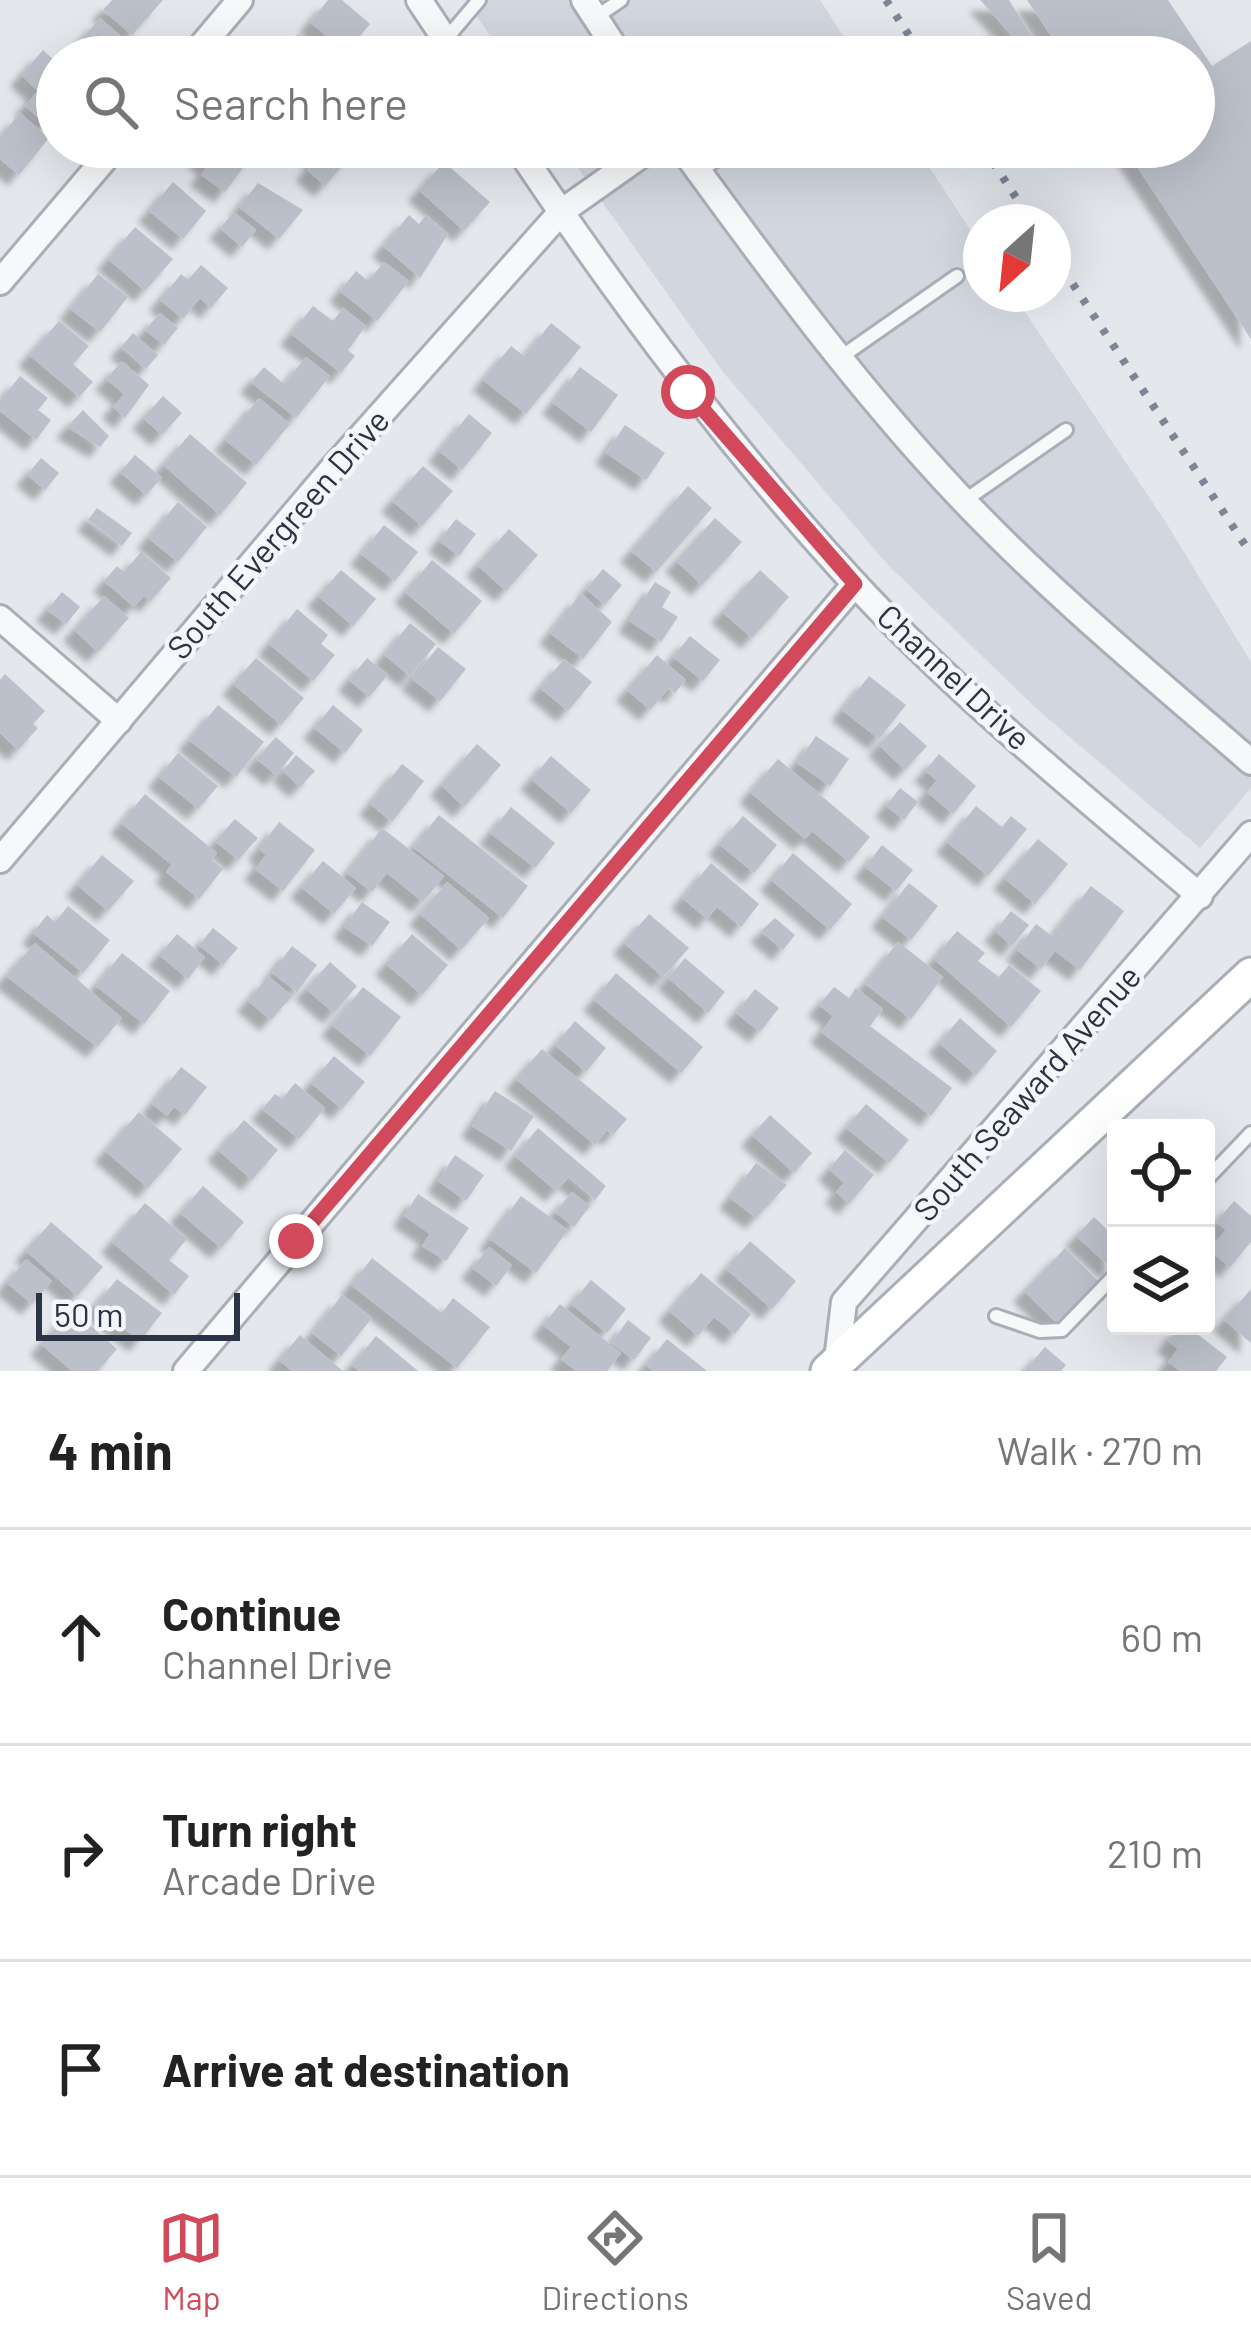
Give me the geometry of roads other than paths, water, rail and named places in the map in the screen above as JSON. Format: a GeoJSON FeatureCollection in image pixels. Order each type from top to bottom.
{"type":"FeatureCollection","features":[{"type":"Feature","properties":{"kind":"main road","name":"South Seaward Avenue"},"geometry":{"type":"LineString","coordinates":[[834,1369],[1251,975]]}},
{"type":"Feature","properties":{"kind":"street"},"geometry":{"type":"LineString","coordinates":[[210,36],[240,0]]}},
{"type":"Feature","properties":{"kind":"street"},"geometry":{"type":"LineString","coordinates":[[419,0],[443,36]]}},
{"type":"Feature","properties":{"kind":"street"},"geometry":{"type":"LineString","coordinates":[[589,9],[607,36]]}},
{"type":"Feature","properties":{"kind":"street"},"geometry":{"type":"LineString","coordinates":[[0,282],[97,168]]}},
{"type":"Feature","properties":{"kind":"street","name":"Channel Drive"},"geometry":{"type":"LineString","coordinates":[[531,168],[688,392],[855,584],[944,671],[1200,896]]}},
{"type":"Feature","properties":{"kind":"street","name":"South Evergreen Drive"},"geometry":{"type":"LineString","coordinates":[[0,860],[561,212],[623,168]]}},
{"type":"Feature","properties":{"kind":"street"},"geometry":{"type":"LineString","coordinates":[[696,168],[840,358],[964,501],[1251,762]]}},
{"type":"Feature","properties":{"kind":"street"},"geometry":{"type":"LineString","coordinates":[[186,1371],[855,584]]}},
{"type":"Feature","properties":{"kind":"street"},"geometry":{"type":"LineString","coordinates":[[0,618],[119,721]]}},
{"type":"Feature","properties":{"kind":"street","name":"South Seaward Avenue"},"geometry":{"type":"LineString","coordinates":[[834,1369],[844,1302],[1251,834]]}},
{"type":"Feature","properties":{"kind":"lane"},"geometry":{"type":"LineString","coordinates":[[458,36],[478,0]]}},
{"type":"Feature","properties":{"kind":"lane"},"geometry":{"type":"LineString","coordinates":[[589,9],[621,0]]}},
{"type":"Feature","properties":{"kind":"lane"},"geometry":{"type":"LineString","coordinates":[[699,172],[705,168]]}},
{"type":"Feature","properties":{"kind":"lane"},"geometry":{"type":"LineString","coordinates":[[840,358],[957,276]]}},
{"type":"Feature","properties":{"kind":"lane"},"geometry":{"type":"LineString","coordinates":[[964,501],[1066,430]]}},
{"type":"Feature","properties":{"kind":"lane"},"geometry":{"type":"LineString","coordinates":[[1215,1171],[1251,1133]]}},
{"type":"Feature","properties":{"kind":"lane"},"geometry":{"type":"LineString","coordinates":[[996,1316],[1040,1330],[1062,1330],[1107,1283]]}},
{"type":"Feature","properties":{"kind":"railway"},"geometry":{"type":"LineString","coordinates":[[886,0],[909,36]]}},
{"type":"Feature","properties":{"kind":"railway"},"geometry":{"type":"LineString","coordinates":[[997,168],[1020,204]]}},
{"type":"Feature","properties":{"kind":"railway"},"geometry":{"type":"LineString","coordinates":[[1071,281],[1251,554]]}}]}
